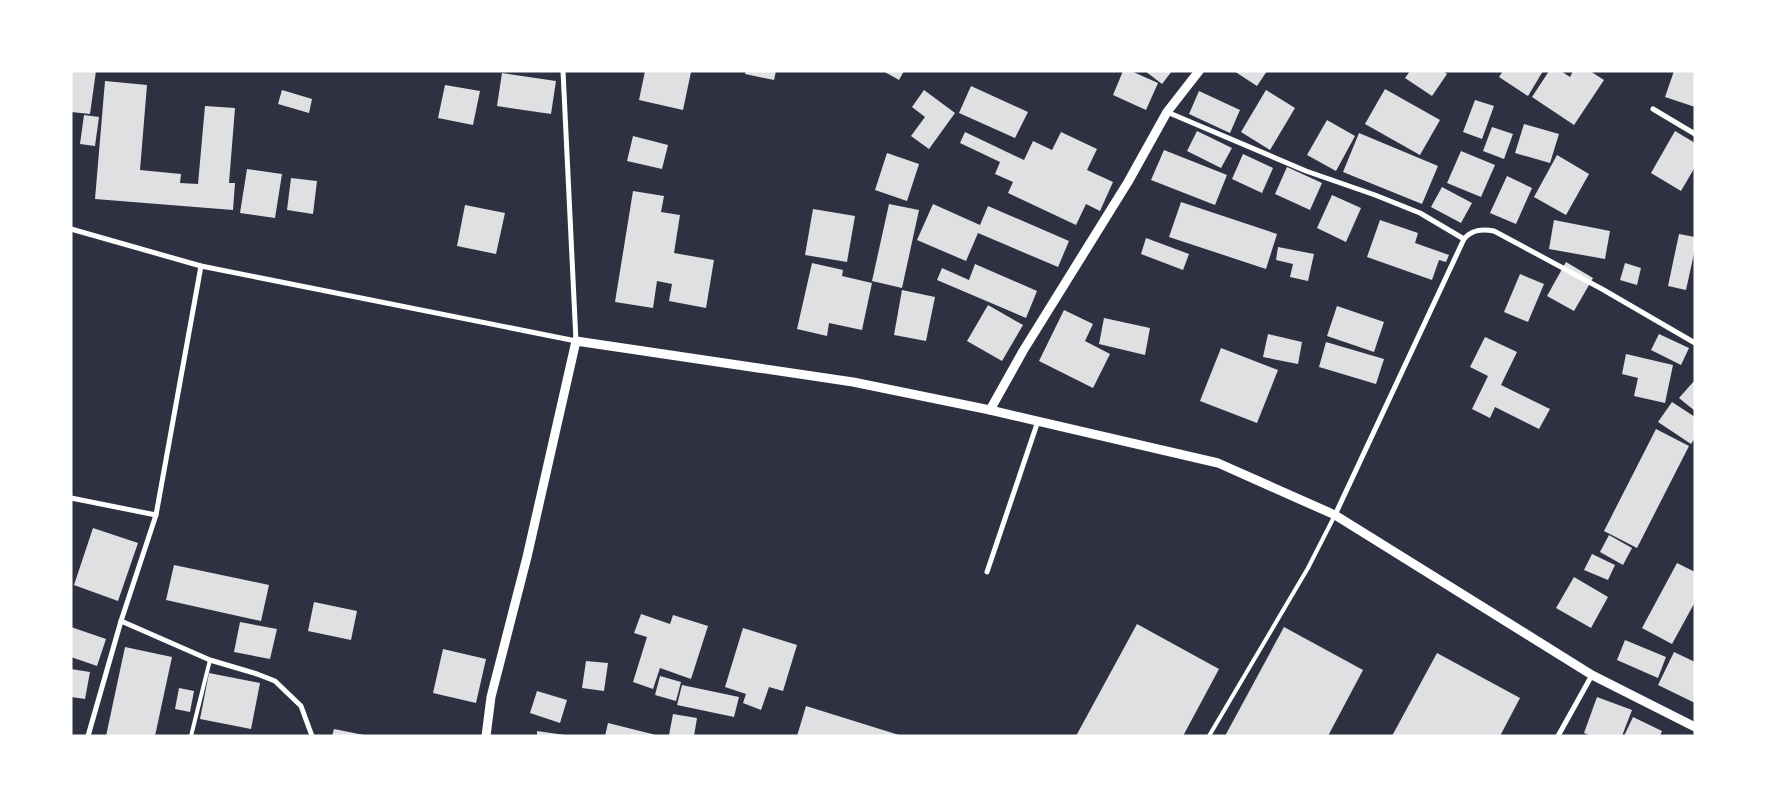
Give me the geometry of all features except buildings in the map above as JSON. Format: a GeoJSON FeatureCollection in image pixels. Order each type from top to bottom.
{"type":"FeatureCollection","features":[{"type":"Feature","properties":{"kind":"street"},"geometry":{"type":"LineString","coordinates":[[486,736],[490,697],[527,557],[576,342],[563,71]]}},
{"type":"Feature","properties":{"kind":"street"},"geometry":{"type":"LineString","coordinates":[[990,410],[1023,350],[1128,182],[1167,112],[1199,71]]}},
{"type":"Feature","properties":{"kind":"street"},"geometry":{"type":"LineString","coordinates":[[1653,109],[1695,134]]}},
{"type":"Feature","properties":{"kind":"street"},"geometry":{"type":"LineString","coordinates":[[1167,112],[1306,171],[1420,213],[1464,239]]}},
{"type":"Feature","properties":{"kind":"street"},"geometry":{"type":"LineString","coordinates":[[71,229],[201,266],[576,342],[853,382],[990,410],[1218,463],[1335,515],[1592,675],[1695,727]]}},
{"type":"Feature","properties":{"kind":"street"},"geometry":{"type":"LineString","coordinates":[[1335,515],[1464,239],[1467,235],[1477,230],[1484,229],[1494,232],[1602,289],[1695,343]]}},
{"type":"Feature","properties":{"kind":"street"},"geometry":{"type":"LineString","coordinates":[[88,736],[121,621],[156,515],[201,266]]}},
{"type":"Feature","properties":{"kind":"street"},"geometry":{"type":"LineString","coordinates":[[987,572],[1038,421]]}},
{"type":"Feature","properties":{"kind":"street"},"geometry":{"type":"LineString","coordinates":[[71,498],[156,515]]}},
{"type":"Feature","properties":{"kind":"street"},"geometry":{"type":"LineString","coordinates":[[121,621],[210,660],[257,674],[275,682],[301,706],[312,736]]}},
{"type":"Feature","properties":{"kind":"street"},"geometry":{"type":"LineString","coordinates":[[1558,736],[1592,675]]}},
{"type":"Feature","properties":{"kind":"lane"},"geometry":{"type":"LineString","coordinates":[[1209,736],[1308,568],[1335,515]]}},
{"type":"Feature","properties":{"kind":"lane"},"geometry":{"type":"LineString","coordinates":[[191,736],[210,660]]}}]}
